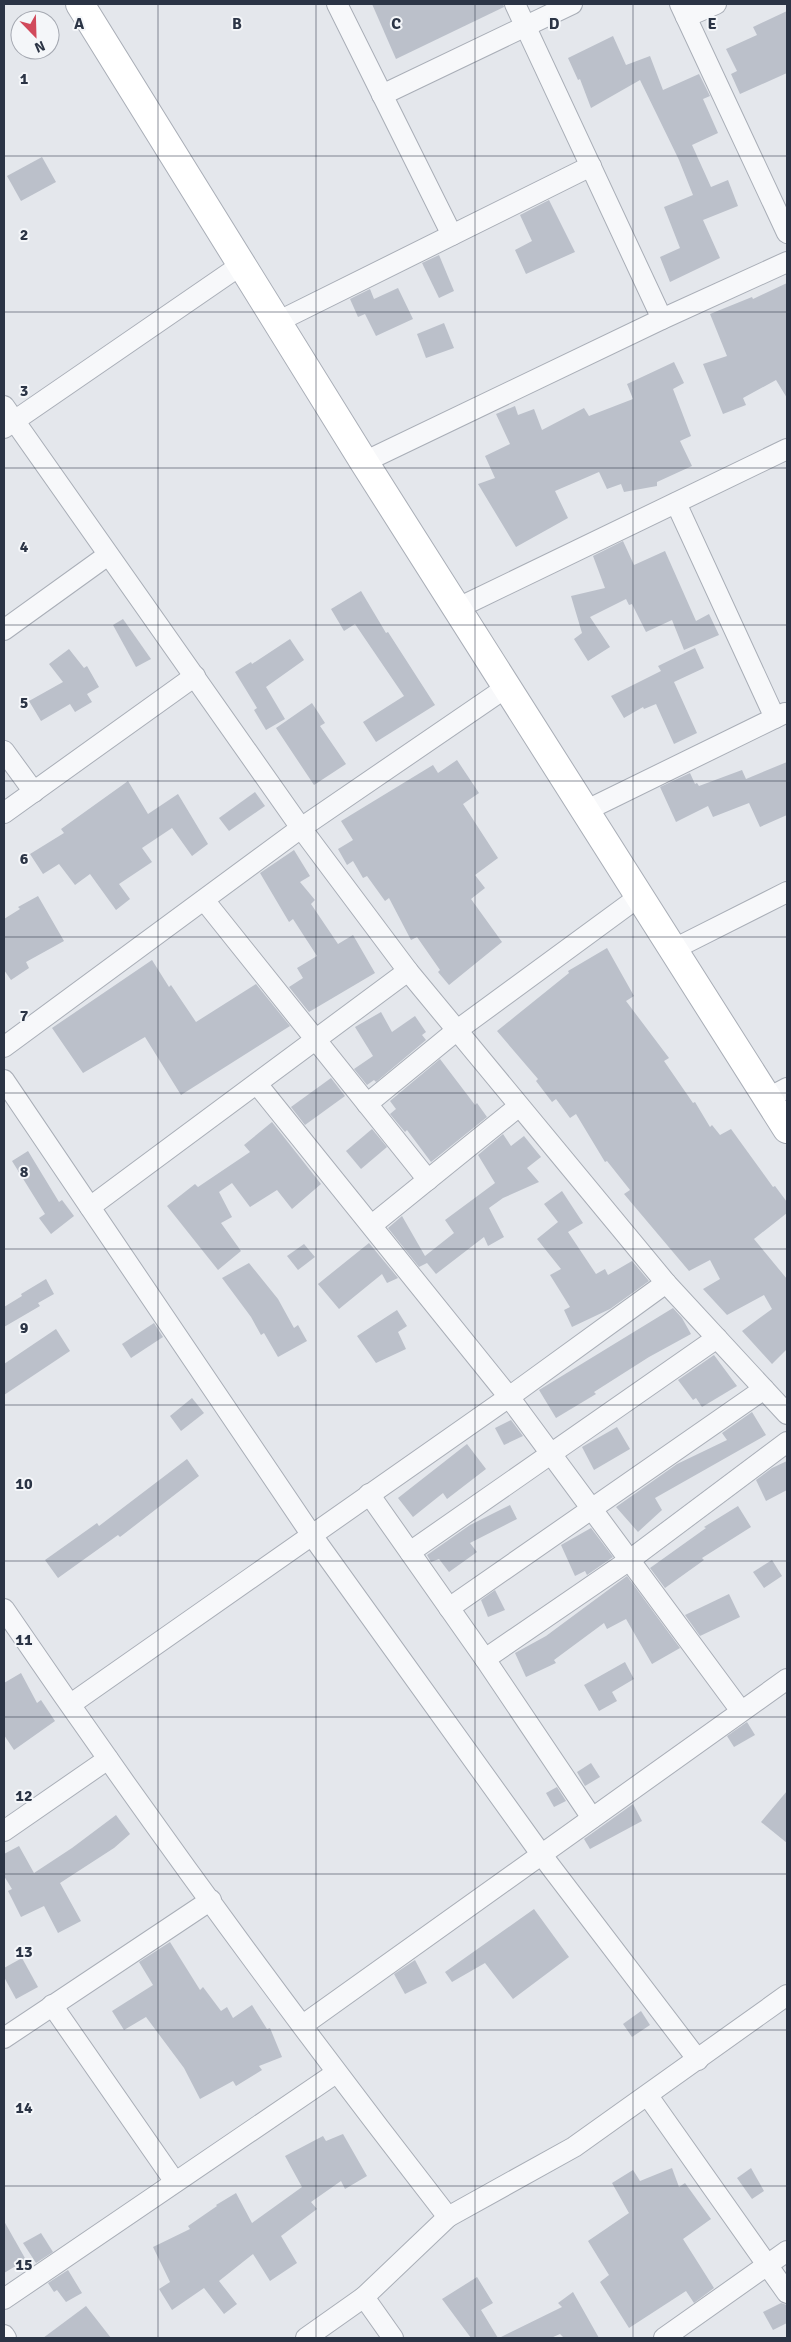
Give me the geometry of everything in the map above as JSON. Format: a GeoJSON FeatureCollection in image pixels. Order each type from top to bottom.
{"type":"FeatureCollection","features":[{"type":"Feature","properties":{"kind":"main road"},"geometry":{"type":"LineString","coordinates":[[80,4],[364,462],[585,811],[674,948],[778,1093],[787,1129]]}},
{"type":"Feature","properties":{"kind":"street"},"geometry":{"type":"LineString","coordinates":[[337,4],[452,235]]}},
{"type":"Feature","properties":{"kind":"street"},"geometry":{"type":"LineString","coordinates":[[514,4],[662,319]]}},
{"type":"Feature","properties":{"kind":"street"},"geometry":{"type":"LineString","coordinates":[[382,95],[572,4]]}},
{"type":"Feature","properties":{"kind":"street"},"geometry":{"type":"LineString","coordinates":[[716,4],[683,10],[787,233]]}},
{"type":"Feature","properties":{"kind":"street"},"geometry":{"type":"LineString","coordinates":[[277,322],[590,166]]}},
{"type":"Feature","properties":{"kind":"street"},"geometry":{"type":"LineString","coordinates":[[364,462],[662,319],[787,262]]}},
{"type":"Feature","properties":{"kind":"street"},"geometry":{"type":"LineString","coordinates":[[241,265],[7,418],[195,676],[301,828],[408,971],[518,1107],[666,1283],[787,1414]]}},
{"type":"Feature","properties":{"kind":"street"},"geometry":{"type":"LineString","coordinates":[[458,608],[787,449]]}},
{"type":"Feature","properties":{"kind":"street"},"geometry":{"type":"LineString","coordinates":[[585,811],[781,715],[676,503]]}},
{"type":"Feature","properties":{"kind":"street"},"geometry":{"type":"LineString","coordinates":[[4,630],[108,555]]}},
{"type":"Feature","properties":{"kind":"street"},"geometry":{"type":"LineString","coordinates":[[4,813],[195,676]]}},
{"type":"Feature","properties":{"kind":"street"},"geometry":{"type":"LineString","coordinates":[[4,1047],[301,828],[507,687]]}},
{"type":"Feature","properties":{"kind":"street"},"geometry":{"type":"LineString","coordinates":[[4,751],[34,792]]}},
{"type":"Feature","properties":{"kind":"street"},"geometry":{"type":"LineString","coordinates":[[674,948],[787,892]]}},
{"type":"Feature","properties":{"kind":"street"},"geometry":{"type":"LineString","coordinates":[[367,1104],[456,1031],[640,896]]}},
{"type":"Feature","properties":{"kind":"street"},"geometry":{"type":"LineString","coordinates":[[204,900],[428,1180]]}},
{"type":"Feature","properties":{"kind":"street"},"geometry":{"type":"LineString","coordinates":[[90,1207],[408,971]]}},
{"type":"Feature","properties":{"kind":"street"},"geometry":{"type":"LineString","coordinates":[[4,1080],[312,1534],[540,1854],[698,2060]]}},
{"type":"Feature","properties":{"kind":"street"},"geometry":{"type":"LineString","coordinates":[[257,1084],[509,1397],[593,1508],[741,1711]]}},
{"type":"Feature","properties":{"kind":"street"},"geometry":{"type":"LineString","coordinates":[[372,1225],[518,1107]]}},
{"type":"Feature","properties":{"kind":"street"},"geometry":{"type":"LineString","coordinates":[[71,1704],[509,1397],[666,1283]]}},
{"type":"Feature","properties":{"kind":"street"},"geometry":{"type":"LineString","coordinates":[[410,1552],[717,1338]]}},
{"type":"Feature","properties":{"kind":"street"},"geometry":{"type":"LineString","coordinates":[[450,1608],[764,1389]]}},
{"type":"Feature","properties":{"kind":"street"},"geometry":{"type":"LineString","coordinates":[[485,1659],[630,1559],[787,1442]]}},
{"type":"Feature","properties":{"kind":"street"},"geometry":{"type":"LineString","coordinates":[[369,1494],[450,1608],[592,1818]]}},
{"type":"Feature","properties":{"kind":"street"},"geometry":{"type":"LineString","coordinates":[[4,1609],[10,1631],[71,1704],[336,2073],[448,2217]]}},
{"type":"Feature","properties":{"kind":"street"},"geometry":{"type":"LineString","coordinates":[[303,2025],[787,1679]]}},
{"type":"Feature","properties":{"kind":"street"},"geometry":{"type":"LineString","coordinates":[[4,1831],[108,1758]]}},
{"type":"Feature","properties":{"kind":"street"},"geometry":{"type":"LineString","coordinates":[[4,2038],[211,1900]]}},
{"type":"Feature","properties":{"kind":"street"},"geometry":{"type":"LineString","coordinates":[[306,2338],[364,2297],[448,2217],[574,2147],[787,1995]]}},
{"type":"Feature","properties":{"kind":"street"},"geometry":{"type":"LineString","coordinates":[[52,2005],[176,2182]]}},
{"type":"Feature","properties":{"kind":"street"},"geometry":{"type":"LineString","coordinates":[[4,2299],[336,2073]]}},
{"type":"Feature","properties":{"kind":"street"},"geometry":{"type":"LineString","coordinates":[[648,2096],[787,2293]]}},
{"type":"Feature","properties":{"kind":"street"},"geometry":{"type":"LineString","coordinates":[[664,2338],[787,2251]]}},
{"type":"Feature","properties":{"kind":"street"},"geometry":{"type":"LineString","coordinates":[[364,2297],[393,2338]]}},
{"type":"Feature","properties":{"kind":"building"},"geometry":{"type":"Polygon","coordinates":[[[372,4],[503,4],[504,7],[396,59],[372,4]]]}},
{"type":"Feature","properties":{"kind":"building"},"geometry":{"type":"Polygon","coordinates":[[[787,11],[787,73],[740,94],[731,74],[737,71],[726,49],[757,35],[753,27],[787,11]]]}},
{"type":"Feature","properties":{"kind":"building"},"geometry":{"type":"Polygon","coordinates":[[[613,36],[626,65],[650,56],[663,90],[699,74],[710,96],[703,99],[718,133],[692,145],[711,187],[728,180],[738,206],[703,220],[720,258],[670,282],[660,257],[680,248],[664,207],[693,195],[679,160],[640,80],[591,108],[580,79],[578,80],[568,58],[613,36]]]}},
{"type":"Feature","properties":{"kind":"building"},"geometry":{"type":"Polygon","coordinates":[[[42,157],[56,182],[21,201],[7,176],[42,157]]]}},
{"type":"Feature","properties":{"kind":"building"},"geometry":{"type":"Polygon","coordinates":[[[549,200],[575,252],[526,274],[515,250],[532,241],[520,215],[549,200]]]}},
{"type":"Feature","properties":{"kind":"building"},"geometry":{"type":"Polygon","coordinates":[[[439,255],[454,291],[439,298],[422,263],[439,255]]]}},
{"type":"Feature","properties":{"kind":"building"},"geometry":{"type":"Polygon","coordinates":[[[787,283],[787,398],[776,380],[743,398],[746,405],[723,414],[703,364],[727,356],[710,314],[752,297],[753,299],[787,283]]]}},
{"type":"Feature","properties":{"kind":"building"},"geometry":{"type":"Polygon","coordinates":[[[398,288],[413,319],[376,336],[365,314],[358,317],[350,299],[370,289],[374,299],[398,288]]]}},
{"type":"Feature","properties":{"kind":"building"},"geometry":{"type":"Polygon","coordinates":[[[444,323],[454,348],[426,358],[417,334],[444,323]]]}},
{"type":"Feature","properties":{"kind":"building"},"geometry":{"type":"Polygon","coordinates":[[[674,362],[684,383],[673,389],[691,436],[680,441],[692,466],[657,482],[657,486],[624,492],[621,484],[607,489],[599,472],[555,491],[568,518],[516,547],[478,484],[495,478],[485,456],[510,444],[496,414],[515,406],[518,415],[534,409],[542,430],[584,408],[589,416],[633,399],[627,384],[674,362]]]}},
{"type":"Feature","properties":{"kind":"building"},"geometry":{"type":"Polygon","coordinates":[[[623,541],[634,565],[665,551],[696,621],[709,614],[719,635],[684,650],[672,620],[646,632],[632,604],[629,605],[626,599],[590,617],[610,647],[588,661],[574,639],[582,633],[571,596],[605,588],[593,556],[623,541]]]}},
{"type":"Feature","properties":{"kind":"building"},"geometry":{"type":"Polygon","coordinates":[[[361,591],[386,633],[388,632],[435,705],[376,742],[363,722],[404,696],[355,624],[344,631],[331,609],[361,591]]]}},
{"type":"Feature","properties":{"kind":"building"},"geometry":{"type":"Polygon","coordinates":[[[123,619],[151,659],[136,667],[113,625],[123,619]]]}},
{"type":"Feature","properties":{"kind":"building"},"geometry":{"type":"Polygon","coordinates":[[[290,639],[304,660],[266,687],[285,719],[266,730],[254,710],[257,708],[235,672],[251,662],[252,664],[290,639]]]}},
{"type":"Feature","properties":{"kind":"building"},"geometry":{"type":"Polygon","coordinates":[[[695,648],[704,668],[674,682],[697,733],[674,744],[656,704],[644,709],[643,707],[624,718],[611,696],[661,671],[658,666],[695,648]]]}},
{"type":"Feature","properties":{"kind":"building"},"geometry":{"type":"Polygon","coordinates":[[[69,649],[84,668],[87,666],[99,687],[87,694],[92,702],[75,712],[70,704],[41,721],[29,701],[63,682],[49,664],[69,649]]]}},
{"type":"Feature","properties":{"kind":"building"},"geometry":{"type":"Polygon","coordinates":[[[312,703],[325,723],[320,726],[346,764],[314,785],[276,728],[312,703]]]}},
{"type":"Feature","properties":{"kind":"building"},"geometry":{"type":"Polygon","coordinates":[[[457,760],[479,793],[463,804],[498,858],[475,875],[485,888],[471,899],[502,942],[449,985],[438,972],[440,970],[417,937],[411,940],[389,898],[385,901],[367,876],[363,878],[353,861],[347,865],[338,849],[353,840],[341,821],[433,765],[438,773],[457,760]]]}},
{"type":"Feature","properties":{"kind":"building"},"geometry":{"type":"Polygon","coordinates":[[[787,762],[787,815],[760,827],[749,803],[713,817],[708,806],[676,822],[660,787],[690,773],[695,784],[697,783],[699,786],[742,770],[746,779],[787,762]]]}},
{"type":"Feature","properties":{"kind":"building"},"geometry":{"type":"Polygon","coordinates":[[[128,781],[148,814],[178,794],[208,844],[192,856],[172,828],[142,848],[152,862],[119,884],[130,899],[116,910],[90,874],[75,885],[59,864],[43,874],[30,854],[64,833],[61,829],[128,781]]]}},
{"type":"Feature","properties":{"kind":"building"},"geometry":{"type":"Polygon","coordinates":[[[255,792],[265,806],[229,831],[219,818],[255,792]]]}},
{"type":"Feature","properties":{"kind":"building"},"geometry":{"type":"Polygon","coordinates":[[[294,850],[310,876],[300,882],[315,900],[311,904],[338,944],[353,935],[375,973],[309,1012],[289,987],[303,978],[297,968],[317,956],[293,919],[289,922],[260,873],[294,850]]]}},
{"type":"Feature","properties":{"kind":"building"},"geometry":{"type":"Polygon","coordinates":[[[38,896],[64,941],[26,962],[29,968],[11,980],[4,970],[4,919],[20,909],[18,907],[38,896]]]}},
{"type":"Feature","properties":{"kind":"building"},"geometry":{"type":"Polygon","coordinates":[[[607,948],[634,996],[626,1001],[669,1058],[664,1061],[693,1103],[695,1102],[710,1127],[712,1125],[720,1135],[731,1129],[773,1187],[775,1186],[787,1202],[787,1213],[754,1239],[787,1279],[787,1349],[772,1364],[742,1331],[772,1309],[764,1295],[727,1315],[703,1289],[720,1279],[710,1260],[689,1271],[624,1194],[630,1190],[607,1161],[605,1162],[576,1114],[570,1118],[556,1099],[552,1102],[536,1081],[538,1079],[497,1031],[569,973],[568,971],[607,948]]]}},
{"type":"Feature","properties":{"kind":"building"},"geometry":{"type":"Polygon","coordinates":[[[152,960],[169,987],[171,985],[196,1022],[256,984],[290,1026],[181,1095],[145,1037],[83,1073],[52,1028],[152,960]]]}},
{"type":"Feature","properties":{"kind":"building"},"geometry":{"type":"Polygon","coordinates":[[[381,1012],[392,1032],[415,1016],[426,1032],[422,1035],[426,1040],[376,1082],[374,1080],[367,1085],[354,1069],[373,1056],[355,1027],[381,1012]]]}},
{"type":"Feature","properties":{"kind":"building"},"geometry":{"type":"Polygon","coordinates":[[[440,1059],[475,1105],[477,1103],[487,1117],[431,1162],[407,1130],[405,1132],[390,1114],[396,1109],[390,1101],[440,1059]]]}},
{"type":"Feature","properties":{"kind":"building"},"geometry":{"type":"Polygon","coordinates":[[[331,1078],[345,1096],[305,1125],[291,1107],[331,1078]]]}},
{"type":"Feature","properties":{"kind":"building"},"geometry":{"type":"Polygon","coordinates":[[[272,1122],[321,1184],[292,1209],[277,1190],[250,1207],[232,1183],[219,1192],[232,1217],[221,1223],[241,1251],[218,1270],[167,1206],[195,1184],[198,1187],[250,1152],[244,1145],[272,1122]]]}},
{"type":"Feature","properties":{"kind":"building"},"geometry":{"type":"Polygon","coordinates":[[[372,1129],[387,1147],[361,1169],[346,1151],[372,1129]]]}},
{"type":"Feature","properties":{"kind":"building"},"geometry":{"type":"Polygon","coordinates":[[[503,1134],[511,1146],[524,1136],[541,1157],[527,1168],[539,1182],[503,1198],[489,1208],[504,1237],[488,1246],[484,1237],[436,1274],[427,1263],[419,1267],[388,1228],[402,1216],[425,1256],[454,1233],[445,1220],[495,1183],[478,1155],[503,1134]]]}},
{"type":"Feature","properties":{"kind":"building"},"geometry":{"type":"Polygon","coordinates":[[[28,1151],[59,1202],[62,1200],[74,1216],[51,1234],[39,1218],[45,1214],[12,1161],[28,1151]]]}},
{"type":"Feature","properties":{"kind":"building"},"geometry":{"type":"Polygon","coordinates":[[[562,1191],[583,1223],[568,1232],[596,1274],[605,1269],[608,1275],[632,1261],[649,1281],[610,1309],[572,1327],[564,1310],[570,1307],[550,1275],[561,1269],[537,1239],[558,1222],[544,1204],[562,1191]]]}},
{"type":"Feature","properties":{"kind":"building"},"geometry":{"type":"Polygon","coordinates":[[[369,1243],[398,1278],[387,1283],[382,1274],[339,1309],[318,1284],[369,1243]]]}},
{"type":"Feature","properties":{"kind":"building"},"geometry":{"type":"Polygon","coordinates":[[[304,1244],[315,1257],[298,1270],[287,1256],[304,1244]]]}},
{"type":"Feature","properties":{"kind":"building"},"geometry":{"type":"Polygon","coordinates":[[[249,1263],[278,1299],[294,1328],[298,1325],[307,1341],[278,1357],[264,1333],[261,1335],[251,1317],[222,1278],[249,1263]]]}},
{"type":"Feature","properties":{"kind":"building"},"geometry":{"type":"Polygon","coordinates":[[[46,1279],[54,1294],[38,1303],[40,1306],[4,1327],[4,1307],[46,1279]]]}},
{"type":"Feature","properties":{"kind":"building"},"geometry":{"type":"Polygon","coordinates":[[[673,1308],[682,1318],[691,1334],[649,1357],[594,1392],[596,1394],[556,1418],[539,1390],[673,1308]]]}},
{"type":"Feature","properties":{"kind":"building"},"geometry":{"type":"Polygon","coordinates":[[[397,1310],[407,1326],[398,1332],[406,1349],[376,1363],[357,1336],[397,1310]]]}},
{"type":"Feature","properties":{"kind":"building"},"geometry":{"type":"Polygon","coordinates":[[[154,1323],[163,1337],[131,1358],[122,1344],[154,1323]]]}},
{"type":"Feature","properties":{"kind":"building"},"geometry":{"type":"Polygon","coordinates":[[[56,1329],[70,1351],[4,1395],[4,1364],[56,1329]]]}},
{"type":"Feature","properties":{"kind":"building"},"geometry":{"type":"Polygon","coordinates":[[[714,1355],[737,1386],[702,1407],[696,1398],[693,1400],[678,1380],[714,1355]]]}},
{"type":"Feature","properties":{"kind":"building"},"geometry":{"type":"Polygon","coordinates":[[[192,1398],[204,1413],[181,1431],[170,1416],[192,1398]]]}},
{"type":"Feature","properties":{"kind":"building"},"geometry":{"type":"Polygon","coordinates":[[[752,1412],[766,1435],[655,1498],[662,1510],[638,1532],[616,1507],[677,1464],[727,1440],[722,1433],[752,1412]]]}},
{"type":"Feature","properties":{"kind":"building"},"geometry":{"type":"Polygon","coordinates":[[[511,1420],[523,1436],[504,1445],[495,1428],[511,1420]]]}},
{"type":"Feature","properties":{"kind":"building"},"geometry":{"type":"Polygon","coordinates":[[[617,1427],[630,1449],[594,1470],[582,1447],[617,1427]]]}},
{"type":"Feature","properties":{"kind":"building"},"geometry":{"type":"Polygon","coordinates":[[[467,1444],[486,1469],[447,1499],[443,1493],[413,1517],[398,1498],[467,1444]]]}},
{"type":"Feature","properties":{"kind":"building"},"geometry":{"type":"Polygon","coordinates":[[[187,1459],[199,1476],[120,1537],[118,1535],[58,1578],[45,1560],[97,1523],[99,1526],[187,1459]]]}},
{"type":"Feature","properties":{"kind":"building"},"geometry":{"type":"Polygon","coordinates":[[[787,1461],[787,1490],[766,1501],[756,1480],[772,1468],[787,1461]]]}},
{"type":"Feature","properties":{"kind":"building"},"geometry":{"type":"Polygon","coordinates":[[[510,1505],[517,1519],[470,1543],[477,1552],[449,1572],[439,1559],[431,1562],[427,1555],[470,1525],[510,1505]]]}},
{"type":"Feature","properties":{"kind":"building"},"geometry":{"type":"Polygon","coordinates":[[[738,1506],[751,1527],[702,1558],[704,1560],[665,1588],[650,1568],[706,1528],[704,1527],[738,1506]]]}},
{"type":"Feature","properties":{"kind":"building"},"geometry":{"type":"Polygon","coordinates":[[[591,1528],[613,1557],[587,1575],[585,1571],[575,1576],[561,1545],[591,1528]]]}},
{"type":"Feature","properties":{"kind":"building"},"geometry":{"type":"Polygon","coordinates":[[[772,1560],[782,1576],[764,1588],[753,1572],[772,1560]]]}},
{"type":"Feature","properties":{"kind":"building"},"geometry":{"type":"Polygon","coordinates":[[[627,1576],[680,1648],[652,1664],[626,1619],[607,1629],[604,1623],[554,1660],[556,1663],[526,1677],[515,1653],[546,1636],[627,1576]]]}},
{"type":"Feature","properties":{"kind":"building"},"geometry":{"type":"Polygon","coordinates":[[[495,1590],[505,1610],[488,1617],[481,1600],[495,1590]]]}},
{"type":"Feature","properties":{"kind":"building"},"geometry":{"type":"Polygon","coordinates":[[[729,1594],[740,1617],[700,1636],[685,1615],[729,1594]]]}},
{"type":"Feature","properties":{"kind":"building"},"geometry":{"type":"Polygon","coordinates":[[[625,1662],[634,1679],[612,1692],[617,1701],[599,1711],[584,1685],[625,1662]]]}},
{"type":"Feature","properties":{"kind":"building"},"geometry":{"type":"Polygon","coordinates":[[[21,1673],[37,1703],[41,1700],[55,1721],[14,1750],[4,1735],[4,1683],[21,1673]]]}},
{"type":"Feature","properties":{"kind":"building"},"geometry":{"type":"Polygon","coordinates":[[[747,1722],[755,1735],[734,1747],[727,1736],[747,1722]]]}},
{"type":"Feature","properties":{"kind":"building"},"geometry":{"type":"Polygon","coordinates":[[[591,1763],[600,1777],[585,1786],[577,1772],[591,1763]]]}},
{"type":"Feature","properties":{"kind":"building"},"geometry":{"type":"Polygon","coordinates":[[[557,1787],[566,1801],[554,1807],[546,1793],[557,1787]]]}},
{"type":"Feature","properties":{"kind":"building"},"geometry":{"type":"Polygon","coordinates":[[[787,1791],[787,1843],[761,1822],[787,1791]]]}},
{"type":"Feature","properties":{"kind":"building"},"geometry":{"type":"Polygon","coordinates":[[[633,1804],[642,1821],[590,1849],[584,1839],[633,1804]]]}},
{"type":"Feature","properties":{"kind":"building"},"geometry":{"type":"Polygon","coordinates":[[[116,1815],[130,1834],[114,1848],[60,1883],[81,1921],[58,1933],[44,1906],[21,1917],[8,1891],[12,1889],[4,1876],[4,1854],[19,1846],[34,1873],[72,1848],[116,1815]]]}},
{"type":"Feature","properties":{"kind":"building"},"geometry":{"type":"Polygon","coordinates":[[[534,1909],[569,1957],[513,1999],[485,1963],[452,1982],[445,1972],[534,1909]]]}},
{"type":"Feature","properties":{"kind":"building"},"geometry":{"type":"Polygon","coordinates":[[[170,1942],[200,1990],[203,1987],[221,2011],[227,2007],[233,2018],[252,2005],[267,2029],[270,2028],[282,2057],[259,2066],[262,2070],[236,2086],[233,2081],[200,2099],[184,2068],[146,2017],[124,2030],[112,2011],[153,1985],[139,1962],[170,1942]]]}},
{"type":"Feature","properties":{"kind":"building"},"geometry":{"type":"Polygon","coordinates":[[[22,1958],[38,1987],[16,1999],[4,1977],[4,1968],[22,1958]]]}},
{"type":"Feature","properties":{"kind":"building"},"geometry":{"type":"Polygon","coordinates":[[[415,1960],[427,1983],[405,1994],[394,1974],[415,1960]]]}},
{"type":"Feature","properties":{"kind":"building"},"geometry":{"type":"Polygon","coordinates":[[[641,2011],[650,2025],[632,2037],[623,2024],[641,2011]]]}},
{"type":"Feature","properties":{"kind":"building"},"geometry":{"type":"Polygon","coordinates":[[[343,2134],[367,2176],[345,2189],[341,2181],[311,2202],[317,2209],[281,2236],[297,2263],[270,2281],[253,2254],[219,2281],[237,2304],[224,2314],[204,2288],[172,2310],[159,2289],[170,2282],[153,2247],[190,2229],[188,2226],[236,2193],[252,2223],[302,2187],[285,2156],[323,2136],[326,2141],[343,2134]]]}},
{"type":"Feature","properties":{"kind":"building"},"geometry":{"type":"Polygon","coordinates":[[[672,2168],[679,2187],[685,2183],[711,2219],[683,2239],[714,2288],[694,2303],[686,2291],[629,2328],[600,2282],[609,2275],[588,2241],[629,2213],[612,2183],[633,2170],[640,2181],[672,2168]]]}},
{"type":"Feature","properties":{"kind":"building"},"geometry":{"type":"Polygon","coordinates":[[[751,2168],[764,2191],[752,2199],[737,2178],[751,2168]]]}},
{"type":"Feature","properties":{"kind":"building"},"geometry":{"type":"Polygon","coordinates":[[[4,2221],[26,2260],[4,2273],[4,2221]]]}},
{"type":"Feature","properties":{"kind":"building"},"geometry":{"type":"Polygon","coordinates":[[[41,2233],[53,2252],[36,2263],[23,2243],[41,2233]]]}},
{"type":"Feature","properties":{"kind":"building"},"geometry":{"type":"Polygon","coordinates":[[[68,2270],[82,2293],[66,2302],[57,2290],[54,2292],[48,2283],[68,2270]]]}},
{"type":"Feature","properties":{"kind":"building"},"geometry":{"type":"Polygon","coordinates":[[[477,2277],[493,2303],[481,2310],[498,2338],[471,2338],[442,2299],[477,2277]]]}},
{"type":"Feature","properties":{"kind":"building"},"geometry":{"type":"Polygon","coordinates":[[[573,2292],[599,2338],[564,2338],[560,2334],[551,2338],[499,2338],[562,2307],[558,2303],[573,2292]]]}},
{"type":"Feature","properties":{"kind":"building"},"geometry":{"type":"Polygon","coordinates":[[[781,2303],[787,2305],[787,2323],[773,2330],[763,2312],[781,2303]]]}},
{"type":"Feature","properties":{"kind":"building"},"geometry":{"type":"Polygon","coordinates":[[[86,2306],[111,2338],[43,2338],[86,2306]]]}}]}
